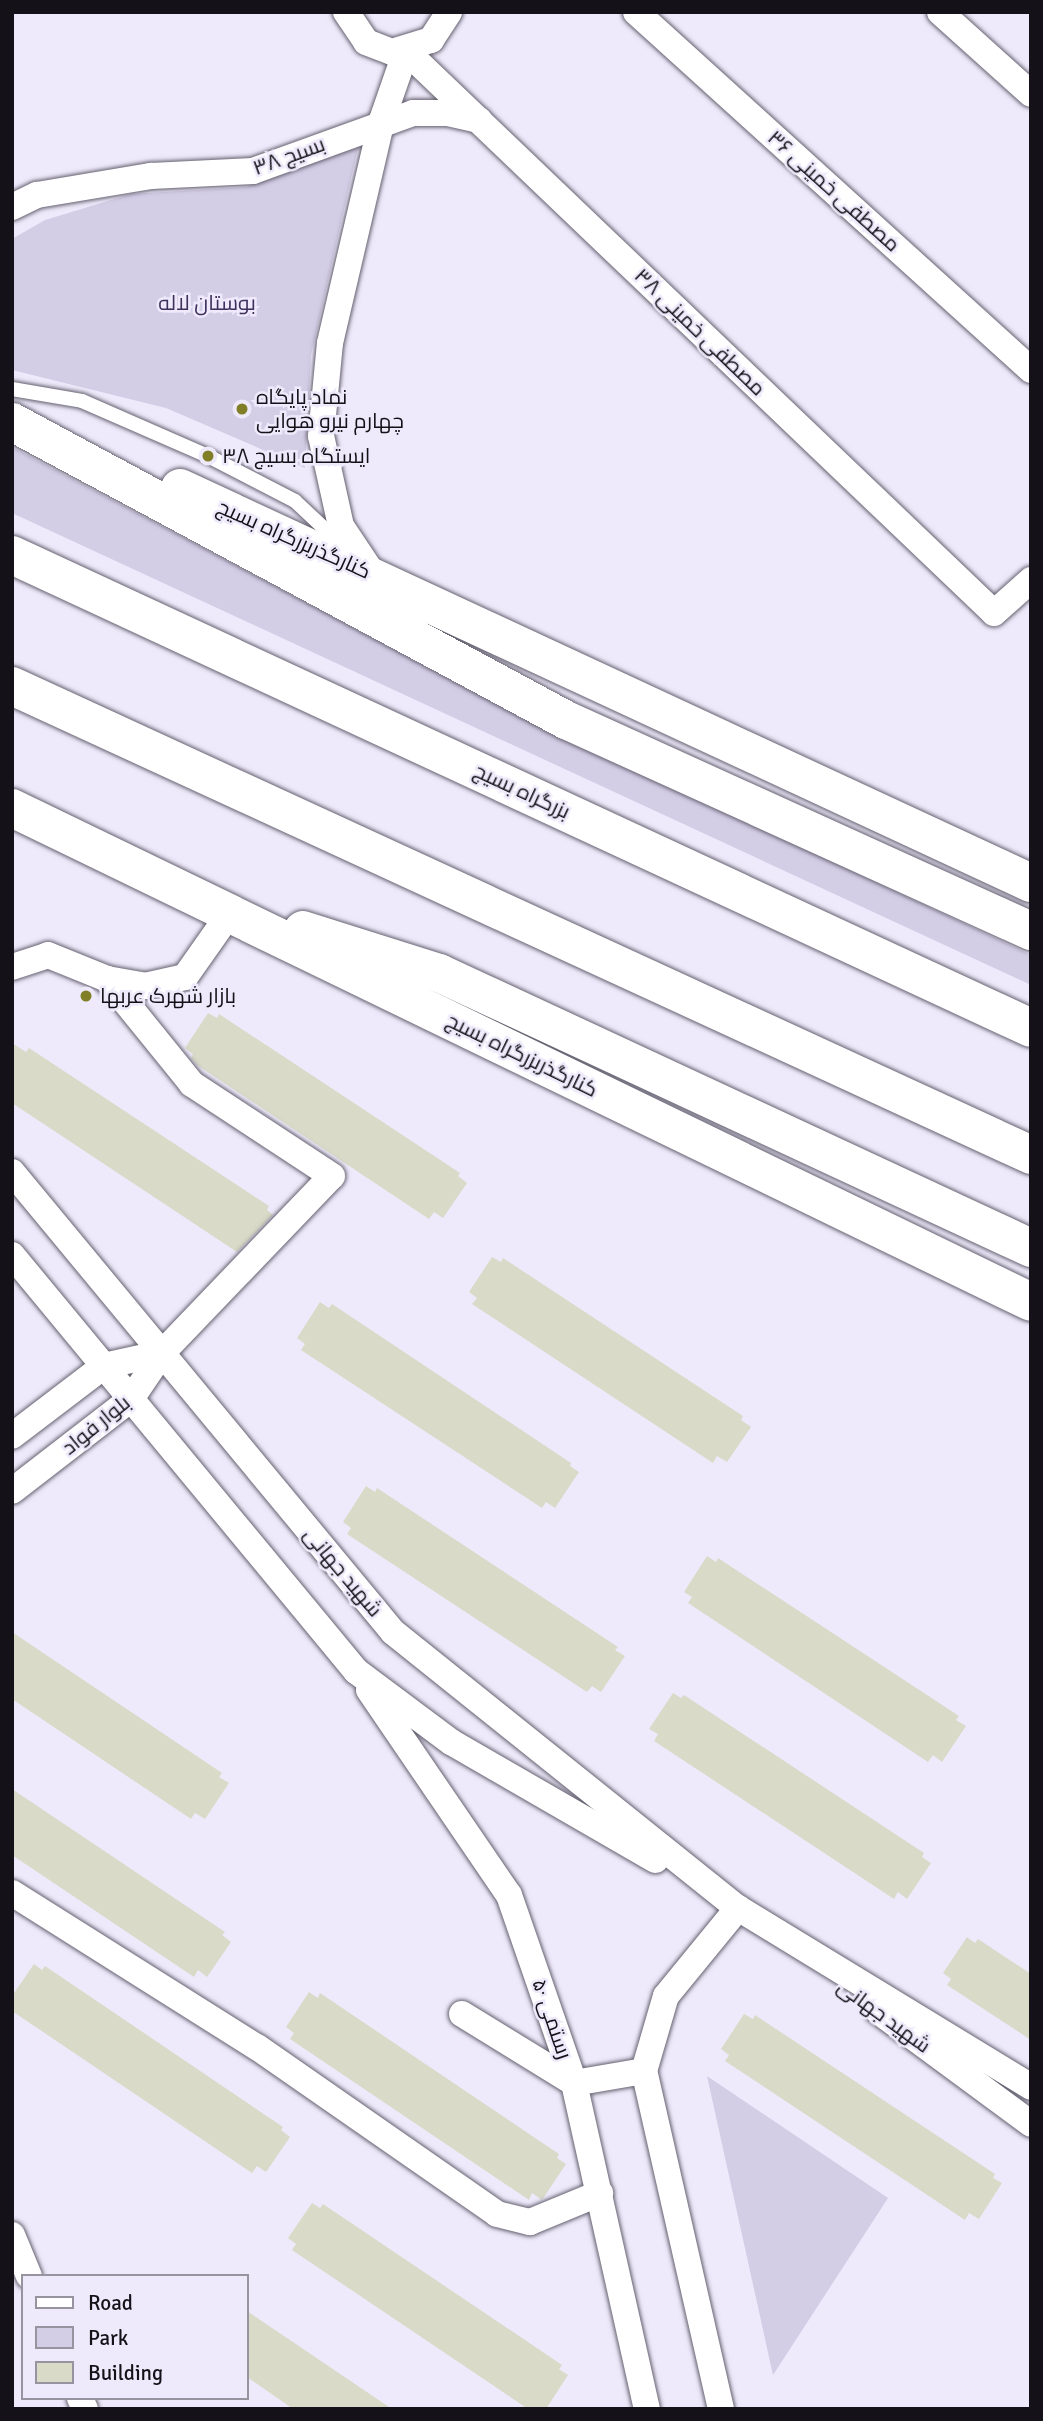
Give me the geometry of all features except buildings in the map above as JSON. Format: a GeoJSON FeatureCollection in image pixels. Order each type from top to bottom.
{"type":"FeatureCollection","features":[{"type":"Feature","properties":{"kind":"main road","name":"کنارگذربزرگراه بسیج"},"geometry":{"type":"LineString","coordinates":[[12,413],[373,574],[1031,883]]}},
{"type":"Feature","properties":{"kind":"main road"},"geometry":{"type":"LineString","coordinates":[[12,422],[566,720],[1018,925]]}},
{"type":"Feature","properties":{"kind":"main road","name":"بزرگراه بسیج"},"geometry":{"type":"LineString","coordinates":[[12,555],[1031,1028]]}},
{"type":"Feature","properties":{"kind":"main road"},"geometry":{"type":"LineString","coordinates":[[12,685],[1031,1156]]}},
{"type":"Feature","properties":{"kind":"main road"},"geometry":{"type":"LineString","coordinates":[[12,711],[121,734]]}},
{"type":"Feature","properties":{"kind":"main road","name":"کنارگذربزرگراه بسیج"},"geometry":{"type":"LineString","coordinates":[[12,808],[1031,1302]]}},
{"type":"Feature","properties":{"kind":"main road"},"geometry":{"type":"LineString","coordinates":[[230,913],[339,938],[439,974],[1031,1248]]}},
{"type":"Feature","properties":{"kind":"street"},"geometry":{"type":"LineString","coordinates":[[346,12],[366,42],[392,52],[406,51],[431,40],[449,12]]}},
{"type":"Feature","properties":{"kind":"street","name":"مصطفی خمینی ۳۶"},"geometry":{"type":"LineString","coordinates":[[636,12],[1031,370]]}},
{"type":"Feature","properties":{"kind":"street"},"geometry":{"type":"LineString","coordinates":[[940,12],[1031,94]]}},
{"type":"Feature","properties":{"kind":"street"},"geometry":{"type":"LineString","coordinates":[[373,574],[341,526],[321,436],[330,343],[382,120],[406,51]]}},
{"type":"Feature","properties":{"kind":"street","name":"مصطفی خمینی ۳۸"},"geometry":{"type":"LineString","coordinates":[[406,51],[994,613],[1031,580]]}},
{"type":"Feature","properties":{"kind":"street","name":"بسیج ۳۸"},"geometry":{"type":"LineString","coordinates":[[12,207],[37,195],[151,176],[253,172],[382,120],[413,113],[448,113],[481,121]]}},
{"type":"Feature","properties":{"kind":"street"},"geometry":{"type":"LineString","coordinates":[[12,967],[48,955],[107,979],[145,986],[185,977],[230,913]]}},
{"type":"Feature","properties":{"kind":"street"},"geometry":{"type":"LineString","coordinates":[[107,979],[192,1084],[331,1176],[162,1353]]}},
{"type":"Feature","properties":{"kind":"street","name":"شهید جهانی"},"geometry":{"type":"LineString","coordinates":[[12,1172],[393,1632],[738,1908],[1031,2124]]}},
{"type":"Feature","properties":{"kind":"street","name":"شهید جهانی"},"geometry":{"type":"LineString","coordinates":[[12,1255],[356,1671],[451,1742],[738,1908],[1031,2087]]}},
{"type":"Feature","properties":{"kind":"street","name":"بلوار فواد"},"geometry":{"type":"LineString","coordinates":[[12,1436],[104,1366],[162,1353]]}},
{"type":"Feature","properties":{"kind":"street","name":"بلوار فواد"},"geometry":{"type":"LineString","coordinates":[[12,1491],[131,1399],[162,1353]]}},
{"type":"Feature","properties":{"kind":"street","name":"رستمی ۵۰"},"geometry":{"type":"LineString","coordinates":[[356,1671],[509,1895],[574,2083],[647,2409]]}},
{"type":"Feature","properties":{"kind":"street"},"geometry":{"type":"LineString","coordinates":[[12,1894],[257,2047],[497,2214],[530,2222],[600,2193]]}},
{"type":"Feature","properties":{"kind":"street"},"geometry":{"type":"LineString","coordinates":[[721,2409],[644,2071],[666,1996],[738,1908]]}},
{"type":"Feature","properties":{"kind":"street"},"geometry":{"type":"LineString","coordinates":[[462,2014],[574,2083],[644,2071]]}},
{"type":"Feature","properties":{"kind":"street"},"geometry":{"type":"LineString","coordinates":[[12,2235],[28,2274]]}},
{"type":"Feature","properties":{"kind":"lane"},"geometry":{"type":"LineString","coordinates":[[12,389],[82,401],[208,456],[295,501],[373,574]]}},
{"type":"Feature","properties":{"kind":"green space","name":"بوستان لاله"},"geometry":{"type":"Polygon","coordinates":[[[360,139],[311,355],[305,468],[166,408],[12,370],[12,239],[45,220],[131,194],[246,187],[360,139]]]}},
{"type":"Feature","properties":{"kind":"green space"},"geometry":{"type":"Polygon","coordinates":[[[12,447],[489,700],[1031,955],[1031,985],[12,513],[12,447]]]}},
{"type":"Feature","properties":{"kind":"green space"},"geometry":{"type":"Polygon","coordinates":[[[707,2076],[888,2198],[773,2375],[707,2076]]]}},
{"type":"Feature","properties":{"kind":"place","name":"نماد پایگاه چهارم نیرو هوایی"},"geometry":{"type":"Point","coordinates":[242,409]}},
{"type":"Feature","properties":{"kind":"place","name":"ایستگاه بسیج ۳۸"},"geometry":{"type":"Point","coordinates":[208,456]}},
{"type":"Feature","properties":{"kind":"place","name":"بازار شهرک عربها"},"geometry":{"type":"Point","coordinates":[86,996]}}]}
